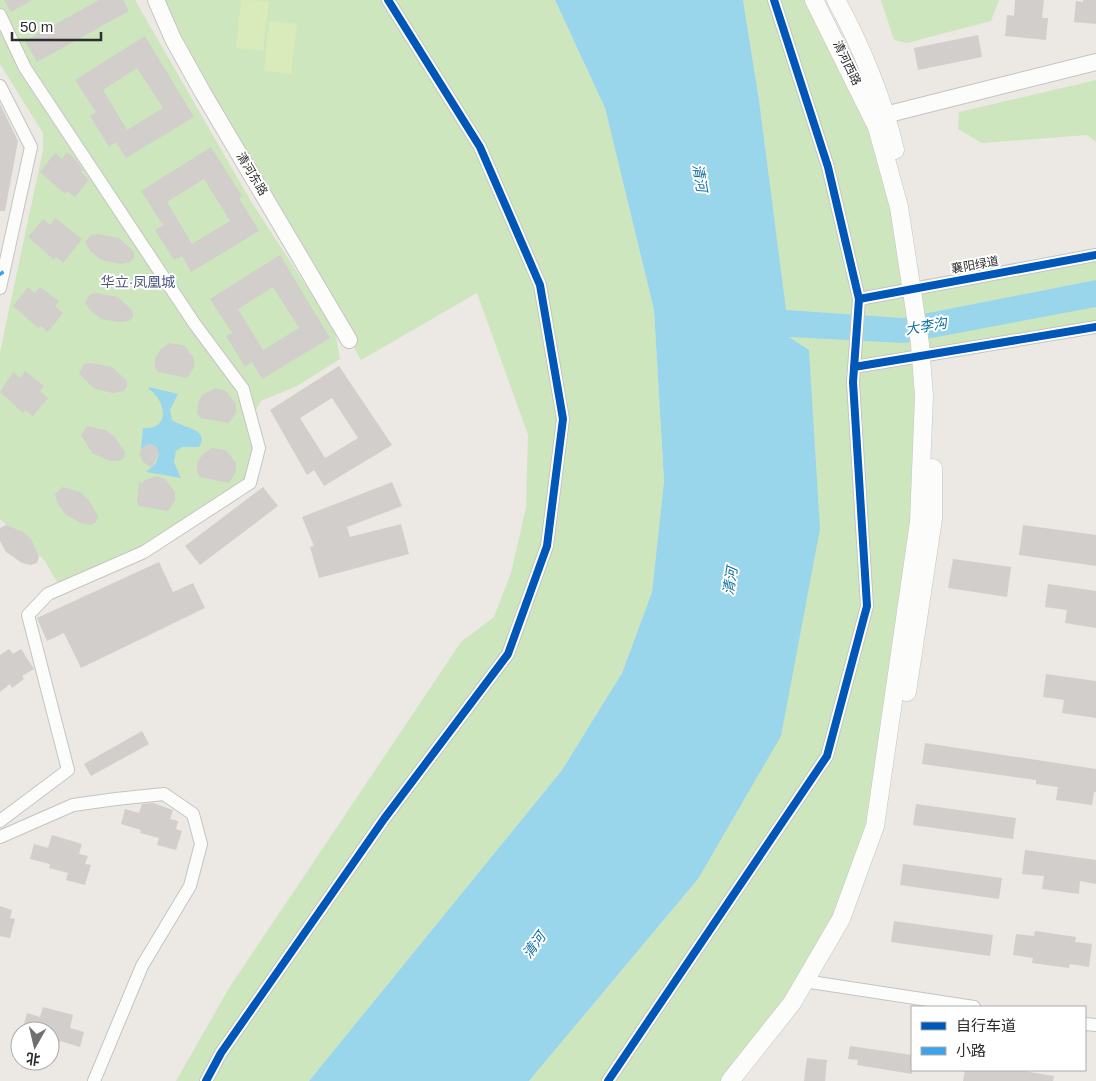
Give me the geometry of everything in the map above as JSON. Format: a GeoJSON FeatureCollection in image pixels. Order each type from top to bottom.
{"type":"FeatureCollection","features":[{"type":"Feature","properties":{"kind":"main road","name":"清河西路"},"geometry":{"type":"LineString","coordinates":[[814,0],[878,120]]}},
{"type":"Feature","properties":{"kind":"main road"},"geometry":{"type":"LineString","coordinates":[[745,1081],[795,1016],[841,919],[875,826],[919,522],[926,350],[918,292],[878,120],[846,19],[836,0]]}},
{"type":"Feature","properties":{"kind":"main road"},"geometry":{"type":"LineString","coordinates":[[730,1081],[810,983]]}},
{"type":"Feature","properties":{"kind":"street"},"geometry":{"type":"LineString","coordinates":[[206,1081],[221,1053],[384,819],[508,654],[547,546],[563,419],[540,285],[480,147],[388,0]]}},
{"type":"Feature","properties":{"kind":"street"},"geometry":{"type":"LineString","coordinates":[[608,1081],[827,756],[867,606],[854,364],[859,304],[828,168],[774,0]]}},
{"type":"Feature","properties":{"kind":"street","name":"清河东路"},"geometry":{"type":"LineString","coordinates":[[158,2],[173,39],[203,93],[349,340]]}},
{"type":"Feature","properties":{"kind":"street"},"geometry":{"type":"LineString","coordinates":[[0,15],[30,76],[194,323],[243,389],[259,448],[250,483],[144,552],[48,594],[28,615],[68,770],[0,821]]}},
{"type":"Feature","properties":{"kind":"street"},"geometry":{"type":"LineString","coordinates":[[878,120],[1096,62]]}},
{"type":"Feature","properties":{"kind":"street"},"geometry":{"type":"LineString","coordinates":[[0,86],[31,147],[1,273],[0,288]]}},
{"type":"Feature","properties":{"kind":"street","name":"襄阳绿道"},"geometry":{"type":"LineString","coordinates":[[859,304],[1096,255]]}},
{"type":"Feature","properties":{"kind":"street"},"geometry":{"type":"LineString","coordinates":[[854,364],[926,350],[1096,327]]}},
{"type":"Feature","properties":{"kind":"street"},"geometry":{"type":"LineString","coordinates":[[0,837],[74,805],[116,799],[164,794],[194,814],[200,844],[190,886],[142,966],[94,1081]]}},
{"type":"Feature","properties":{"kind":"street"},"geometry":{"type":"LineString","coordinates":[[810,983],[967,1006]]}},
{"type":"Feature","properties":{"kind":"green space"},"geometry":{"type":"Polygon","coordinates":[[[0,0],[135,0],[252,203],[335,330],[340,359],[297,386],[261,401],[251,419],[259,448],[250,483],[144,552],[61,589],[45,561],[0,519],[0,352],[43,150],[43,133],[0,64],[0,0]]]}},
{"type":"Feature","properties":{"kind":"green space"},"geometry":{"type":"Polygon","coordinates":[[[156,0],[555,0],[605,108],[654,310],[664,481],[652,592],[622,673],[562,770],[309,1081],[176,1081],[229,988],[461,642],[494,617],[511,573],[526,507],[528,435],[477,293],[361,360],[156,0]]]}},
{"type":"Feature","properties":{"kind":"green space"},"geometry":{"type":"Polygon","coordinates":[[[241,0],[269,1],[263,51],[236,48],[241,0]]]}},
{"type":"Feature","properties":{"kind":"green space"},"geometry":{"type":"Polygon","coordinates":[[[743,0],[814,0],[877,127],[912,288],[1096,255],[1096,327],[928,361],[880,827],[836,914],[736,1081],[529,1081],[698,879],[788,337],[759,100],[743,0]]]}},
{"type":"Feature","properties":{"kind":"green space"},"geometry":{"type":"Polygon","coordinates":[[[881,0],[999,0],[991,21],[907,43],[894,40],[881,0]]]}},
{"type":"Feature","properties":{"kind":"green space"},"geometry":{"type":"Polygon","coordinates":[[[269,21],[297,24],[291,74],[264,71],[269,21]]]}},
{"type":"Feature","properties":{"kind":"green space"},"geometry":{"type":"Polygon","coordinates":[[[1096,80],[1096,142],[1087,135],[982,143],[958,129],[959,112],[1096,80]]]}},
{"type":"Feature","properties":{"kind":"water"},"geometry":{"type":"Polygon","coordinates":[[[555,0],[743,0],[759,100],[786,310],[903,318],[1096,280],[1096,307],[905,343],[789,337],[809,350],[820,529],[781,736],[698,879],[529,1081],[309,1081],[562,770],[622,673],[652,592],[664,481],[654,310],[605,108],[555,0]]]}},
{"type":"Feature","properties":{"kind":"water"},"geometry":{"type":"Polygon","coordinates":[[[149,387],[178,394],[170,410],[172,420],[198,432],[201,436],[199,447],[182,447],[176,451],[174,462],[181,478],[146,472],[156,463],[159,453],[153,445],[149,444],[141,449],[143,428],[158,424],[162,420],[163,414],[159,400],[149,387]]]}},
{"type":"Feature","properties":{"kind":"building"},"geometry":{"type":"Polygon","coordinates":[[[4,0],[32,0],[11,12],[4,0]]]}},
{"type":"Feature","properties":{"kind":"building"},"geometry":{"type":"Polygon","coordinates":[[[99,0],[123,0],[129,11],[37,62],[25,41],[99,0]]]}},
{"type":"Feature","properties":{"kind":"building"},"geometry":{"type":"Polygon","coordinates":[[[1015,0],[1044,0],[1042,18],[1048,18],[1046,40],[1005,36],[1007,15],[1014,16],[1015,0]]]}},
{"type":"Feature","properties":{"kind":"building"},"geometry":{"type":"Polygon","coordinates":[[[1083,0],[1096,0],[1096,24],[1074,22],[1076,1],[1083,2],[1083,0]]]}},
{"type":"Feature","properties":{"kind":"building"},"geometry":{"type":"Polygon","coordinates":[[[978,35],[982,57],[918,70],[914,48],[978,35]]]}},
{"type":"Feature","properties":{"kind":"building"},"geometry":{"type":"Polygon","coordinates":[[[145,36],[194,117],[126,158],[116,142],[109,147],[90,116],[96,112],[75,80],[145,36]],[[137,68],[103,90],[127,130],[163,108],[137,68]]]}},
{"type":"Feature","properties":{"kind":"building"},"geometry":{"type":"Polygon","coordinates":[[[0,104],[18,141],[5,211],[0,211],[0,104]]]}},
{"type":"Feature","properties":{"kind":"building"},"geometry":{"type":"Polygon","coordinates":[[[211,147],[242,196],[239,198],[259,231],[191,272],[182,256],[174,260],[155,230],[163,225],[141,191],[211,147]],[[204,179],[167,202],[192,244],[230,221],[204,179]]]}},
{"type":"Feature","properties":{"kind":"building"},"geometry":{"type":"Polygon","coordinates":[[[67,152],[76,160],[83,170],[81,172],[89,180],[75,197],[67,191],[65,194],[40,172],[55,153],[62,159],[67,152]]]}},
{"type":"Feature","properties":{"kind":"building"},"geometry":{"type":"Polygon","coordinates":[[[55,218],[82,239],[63,263],[56,257],[54,260],[28,237],[43,219],[50,225],[55,218]]]}},
{"type":"Feature","properties":{"kind":"building"},"geometry":{"type":"Polygon","coordinates":[[[98,234],[119,238],[134,252],[134,258],[130,262],[120,264],[101,260],[90,251],[85,242],[91,235],[98,234]]]}},
{"type":"Feature","properties":{"kind":"building"},"geometry":{"type":"Polygon","coordinates":[[[280,255],[330,338],[262,379],[252,362],[245,367],[226,336],[232,333],[210,299],[280,255]],[[273,287],[238,309],[263,350],[299,328],[273,287]]]}},
{"type":"Feature","properties":{"kind":"building"},"geometry":{"type":"Polygon","coordinates":[[[28,287],[35,293],[40,287],[59,301],[55,306],[63,313],[48,332],[41,326],[38,328],[13,306],[28,287]]]}},
{"type":"Feature","properties":{"kind":"building"},"geometry":{"type":"Polygon","coordinates":[[[97,293],[118,297],[133,311],[133,317],[129,321],[119,322],[101,319],[85,303],[90,294],[97,293]]]}},
{"type":"Feature","properties":{"kind":"building"},"geometry":{"type":"Polygon","coordinates":[[[169,343],[184,345],[194,358],[194,367],[187,378],[158,372],[155,367],[155,358],[160,350],[169,343]]]}},
{"type":"Feature","properties":{"kind":"building"},"geometry":{"type":"Polygon","coordinates":[[[91,363],[112,367],[127,381],[127,387],[123,391],[113,393],[95,389],[79,374],[84,364],[91,363]]]}},
{"type":"Feature","properties":{"kind":"building"},"geometry":{"type":"Polygon","coordinates":[[[339,366],[392,445],[324,486],[314,470],[307,475],[270,410],[339,366]],[[332,398],[300,418],[325,458],[358,438],[332,398]]]}},
{"type":"Feature","properties":{"kind":"building"},"geometry":{"type":"Polygon","coordinates":[[[25,371],[44,386],[40,391],[48,398],[33,416],[26,410],[23,413],[0,392],[13,372],[20,378],[25,371]]]}},
{"type":"Feature","properties":{"kind":"building"},"geometry":{"type":"Polygon","coordinates":[[[216,388],[226,391],[236,404],[236,413],[229,423],[200,418],[197,413],[198,403],[202,395],[216,388]]]}},
{"type":"Feature","properties":{"kind":"building"},"geometry":{"type":"Polygon","coordinates":[[[87,426],[105,430],[114,436],[125,452],[124,458],[119,461],[110,461],[92,453],[81,435],[87,426]]]}},
{"type":"Feature","properties":{"kind":"building"},"geometry":{"type":"Polygon","coordinates":[[[149,444],[157,447],[159,453],[152,468],[143,462],[140,455],[141,449],[149,444]]]}},
{"type":"Feature","properties":{"kind":"building"},"geometry":{"type":"Polygon","coordinates":[[[211,448],[226,450],[236,463],[236,472],[229,483],[200,477],[197,472],[197,463],[202,455],[211,448]]]}},
{"type":"Feature","properties":{"kind":"building"},"geometry":{"type":"Polygon","coordinates":[[[156,476],[165,479],[175,492],[175,501],[168,511],[139,506],[137,501],[139,480],[141,484],[145,480],[156,476]]]}},
{"type":"Feature","properties":{"kind":"building"},"geometry":{"type":"Polygon","coordinates":[[[392,482],[402,506],[347,527],[350,537],[401,524],[409,554],[319,578],[310,547],[314,546],[302,517],[392,482]]]}},
{"type":"Feature","properties":{"kind":"building"},"geometry":{"type":"Polygon","coordinates":[[[63,487],[80,492],[88,499],[98,516],[96,522],[91,525],[81,523],[65,514],[57,502],[55,494],[63,487]]]}},
{"type":"Feature","properties":{"kind":"building"},"geometry":{"type":"Polygon","coordinates":[[[263,487],[278,506],[200,565],[185,546],[263,487]]]}},
{"type":"Feature","properties":{"kind":"building"},"geometry":{"type":"Polygon","coordinates":[[[6,525],[23,532],[31,539],[39,557],[37,563],[31,565],[22,563],[6,552],[0,541],[0,528],[6,525]]]}},
{"type":"Feature","properties":{"kind":"building"},"geometry":{"type":"Polygon","coordinates":[[[1023,525],[1096,535],[1096,566],[1019,555],[1023,525]]]}},
{"type":"Feature","properties":{"kind":"building"},"geometry":{"type":"Polygon","coordinates":[[[953,559],[1011,567],[1007,597],[948,588],[953,559]]]}},
{"type":"Feature","properties":{"kind":"building"},"geometry":{"type":"Polygon","coordinates":[[[159,562],[173,592],[193,583],[205,608],[81,668],[64,633],[47,641],[37,618],[159,562]]]}},
{"type":"Feature","properties":{"kind":"building"},"geometry":{"type":"Polygon","coordinates":[[[1048,584],[1096,591],[1096,628],[1065,623],[1067,610],[1045,607],[1048,584]]]}},
{"type":"Feature","properties":{"kind":"building"},"geometry":{"type":"Polygon","coordinates":[[[9,649],[13,654],[21,649],[34,669],[22,676],[24,679],[12,688],[10,684],[0,692],[0,655],[9,649]]]}},
{"type":"Feature","properties":{"kind":"building"},"geometry":{"type":"Polygon","coordinates":[[[1046,674],[1096,681],[1096,718],[1062,713],[1064,700],[1043,697],[1046,674]]]}},
{"type":"Feature","properties":{"kind":"building"},"geometry":{"type":"Polygon","coordinates":[[[142,731],[149,744],[91,776],[84,764],[142,731]]]}},
{"type":"Feature","properties":{"kind":"building"},"geometry":{"type":"Polygon","coordinates":[[[925,743],[1096,769],[1096,792],[1094,792],[1092,805],[1056,800],[1058,787],[1036,784],[1036,780],[922,764],[925,743]]]}},
{"type":"Feature","properties":{"kind":"building"},"geometry":{"type":"Polygon","coordinates":[[[153,803],[173,810],[170,819],[178,821],[176,829],[182,831],[176,850],[157,845],[159,838],[140,833],[141,830],[121,824],[125,809],[139,813],[142,804],[153,803]]]}},
{"type":"Feature","properties":{"kind":"building"},"geometry":{"type":"Polygon","coordinates":[[[916,804],[1016,818],[1013,839],[913,825],[916,804]]]}},
{"type":"Feature","properties":{"kind":"building"},"geometry":{"type":"Polygon","coordinates":[[[52,835],[82,844],[79,854],[88,856],[85,864],[91,865],[85,885],[66,880],[68,873],[49,868],[50,864],[30,859],[34,844],[48,848],[52,835]]]}},
{"type":"Feature","properties":{"kind":"building"},"geometry":{"type":"Polygon","coordinates":[[[1025,850],[1096,860],[1096,884],[1080,881],[1079,894],[1042,889],[1044,876],[1022,874],[1025,850]]]}},
{"type":"Feature","properties":{"kind":"building"},"geometry":{"type":"Polygon","coordinates":[[[903,864],[1002,878],[999,899],[900,885],[903,864]]]}},
{"type":"Feature","properties":{"kind":"building"},"geometry":{"type":"Polygon","coordinates":[[[0,906],[12,910],[10,918],[15,919],[10,938],[0,936],[0,906]]]}},
{"type":"Feature","properties":{"kind":"building"},"geometry":{"type":"Polygon","coordinates":[[[894,921],[993,935],[990,956],[891,942],[894,921]]]}},
{"type":"Feature","properties":{"kind":"building"},"geometry":{"type":"Polygon","coordinates":[[[1035,931],[1076,937],[1075,942],[1092,944],[1089,967],[1070,964],[1069,968],[1032,963],[1033,958],[1013,955],[1016,934],[1034,936],[1035,931]]]}},
{"type":"Feature","properties":{"kind":"building"},"geometry":{"type":"Polygon","coordinates":[[[43,1007],[73,1015],[70,1028],[84,1032],[80,1047],[60,1041],[60,1021],[25,1021],[27,1013],[40,1017],[43,1007]]]}},
{"type":"Feature","properties":{"kind":"building"},"geometry":{"type":"Polygon","coordinates":[[[850,1046],[911,1055],[912,1074],[857,1065],[858,1060],[848,1059],[850,1046]]]}},
{"type":"Feature","properties":{"kind":"building"},"geometry":{"type":"Polygon","coordinates":[[[807,1058],[827,1060],[825,1081],[804,1081],[807,1058]]]}},
{"type":"Feature","properties":{"kind":"building"},"geometry":{"type":"Polygon","coordinates":[[[965,1071],[1023,1071],[1054,1076],[1053,1081],[963,1081],[965,1071]]]}},
{"type":"Feature","properties":{"kind":"cycle path"},"geometry":{"type":"LineString","coordinates":[[206,1081],[221,1053],[384,819],[508,654],[547,546],[563,419],[540,285],[480,147],[388,0]]}},
{"type":"Feature","properties":{"kind":"cycle path"},"geometry":{"type":"LineString","coordinates":[[608,1081],[827,756],[867,606],[853,382],[859,299],[828,167],[774,0]]}},
{"type":"Feature","properties":{"kind":"cycle path"},"geometry":{"type":"LineString","coordinates":[[859,299],[1096,255]]}},
{"type":"Feature","properties":{"kind":"cycle path"},"geometry":{"type":"LineString","coordinates":[[854,367],[1096,327]]}},
{"type":"Feature","properties":{"kind":"district","name":"华立·凤凰城"},"geometry":{"type":"Point","coordinates":[138,282]}},
{"type":"Feature","properties":{"kind":"water label","name":"清河"},"geometry":{"type":"Point","coordinates":[700,178]}},
{"type":"Feature","properties":{"kind":"water label","name":"大李沟"},"geometry":{"type":"Point","coordinates":[926,326]}},
{"type":"Feature","properties":{"kind":"water label","name":"清河"},"geometry":{"type":"Point","coordinates":[730,581]}},
{"type":"Feature","properties":{"kind":"water label","name":"清河"},"geometry":{"type":"Point","coordinates":[534,945]}}]}
